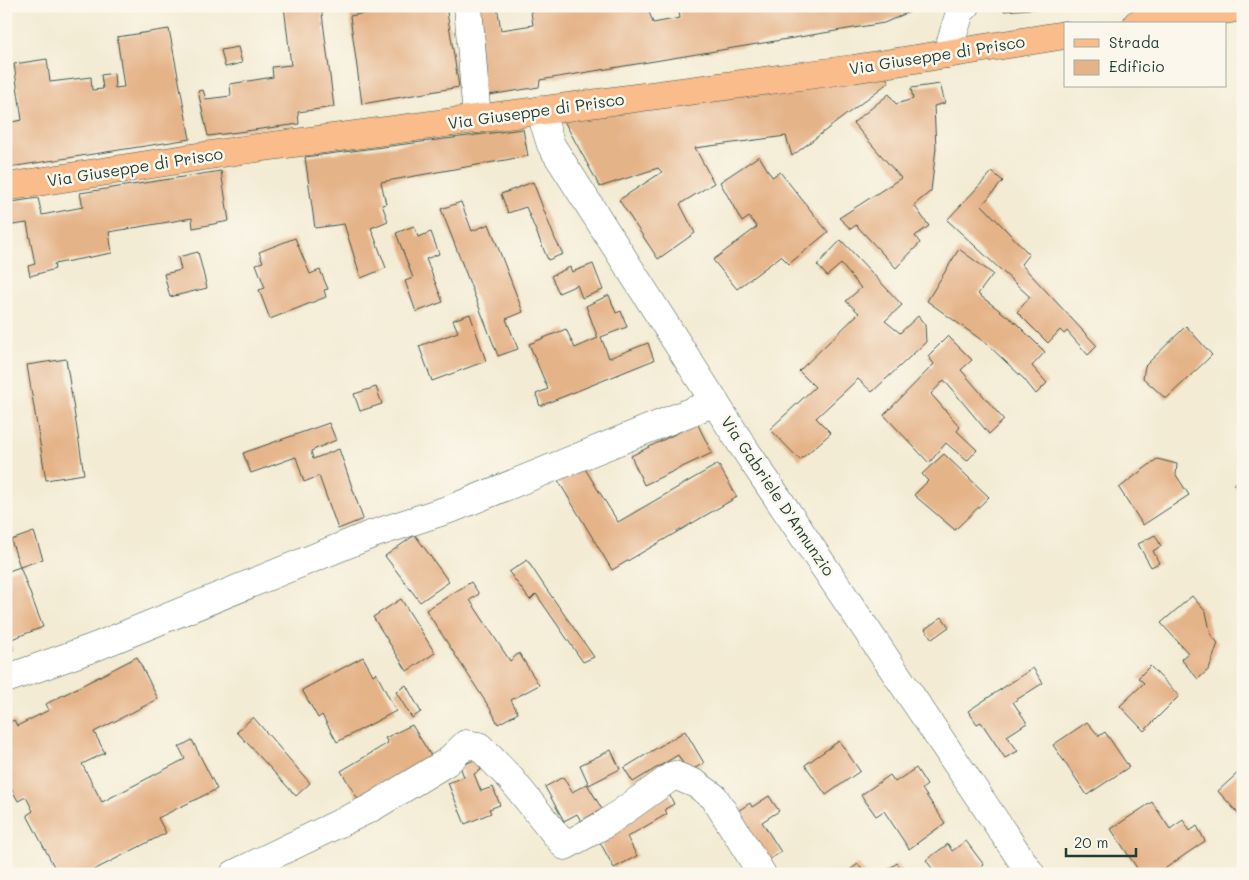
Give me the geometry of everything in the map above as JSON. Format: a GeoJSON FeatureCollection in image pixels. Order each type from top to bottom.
{"type":"FeatureCollection","features":[{"type":"Feature","properties":{"kind":"main road"},"geometry":{"type":"LineString","coordinates":[[1149,22],[1243,7]]}},
{"type":"Feature","properties":{"kind":"main road","name":"Via Giuseppe di Prisco"},"geometry":{"type":"LineString","coordinates":[[6,186],[242,150],[853,69],[1064,35]]}},
{"type":"Feature","properties":{"kind":"street"},"geometry":{"type":"LineString","coordinates":[[468,6],[477,119]]}},
{"type":"Feature","properties":{"kind":"street"},"geometry":{"type":"LineString","coordinates":[[947,54],[960,12],[966,6]]}},
{"type":"Feature","properties":{"kind":"street","name":"Via Gabriele D'Annunzio"},"geometry":{"type":"LineString","coordinates":[[540,110],[551,145],[715,402],[1032,874]]}},
{"type":"Feature","properties":{"kind":"street"},"geometry":{"type":"LineString","coordinates":[[6,679],[95,647],[370,535],[453,508],[715,402]]}},
{"type":"Feature","properties":{"kind":"street"},"geometry":{"type":"LineString","coordinates":[[234,874],[371,808],[446,762],[466,744],[479,746],[511,779],[565,846],[605,824],[674,775],[696,784],[714,797],[762,874]]}},
{"type":"Feature","properties":{"kind":"building"},"geometry":{"type":"Polygon","coordinates":[[[284,6],[321,6],[334,107],[298,112],[299,124],[208,136],[198,91],[203,90],[206,99],[231,96],[230,84],[273,77],[272,67],[291,65],[284,6]]]}},
{"type":"Feature","properties":{"kind":"building"},"geometry":{"type":"Polygon","coordinates":[[[401,6],[446,6],[459,87],[362,104],[350,16],[401,6]]]}},
{"type":"Feature","properties":{"kind":"building"},"geometry":{"type":"Polygon","coordinates":[[[473,6],[497,6],[501,30],[533,25],[530,6],[647,6],[653,23],[680,18],[678,6],[923,6],[884,23],[540,80],[539,87],[483,96],[473,6]]]}},
{"type":"Feature","properties":{"kind":"building"},"geometry":{"type":"Polygon","coordinates":[[[1004,6],[1043,6],[1043,8],[1004,11],[1004,6]]]}},
{"type":"Feature","properties":{"kind":"building"},"geometry":{"type":"Polygon","coordinates":[[[169,29],[190,139],[10,167],[6,140],[6,123],[22,120],[14,64],[47,59],[50,82],[91,77],[92,90],[103,89],[101,75],[114,73],[115,88],[124,87],[117,37],[169,29]]]}},
{"type":"Feature","properties":{"kind":"building"},"geometry":{"type":"Polygon","coordinates":[[[238,47],[242,63],[225,67],[221,50],[238,47]]]}},
{"type":"Feature","properties":{"kind":"building"},"geometry":{"type":"Polygon","coordinates":[[[883,73],[889,82],[792,156],[786,136],[695,148],[714,183],[680,204],[695,233],[658,259],[619,200],[662,172],[658,168],[600,187],[564,121],[883,73]]]}},
{"type":"Feature","properties":{"kind":"building"},"geometry":{"type":"Polygon","coordinates":[[[940,84],[945,103],[934,106],[936,148],[931,191],[914,205],[929,226],[915,236],[920,243],[896,268],[856,225],[851,229],[839,218],[901,178],[853,123],[889,94],[896,104],[913,99],[911,88],[940,84]]]}},
{"type":"Feature","properties":{"kind":"building"},"geometry":{"type":"Polygon","coordinates":[[[523,129],[528,156],[381,182],[386,204],[382,205],[388,221],[371,228],[386,268],[361,278],[344,224],[315,228],[305,157],[523,129]]]}},
{"type":"Feature","properties":{"kind":"building"},"geometry":{"type":"Polygon","coordinates":[[[759,156],[772,177],[780,172],[828,232],[789,264],[781,256],[737,289],[713,260],[757,227],[749,217],[742,222],[720,182],[759,156]]]}},
{"type":"Feature","properties":{"kind":"building"},"geometry":{"type":"Polygon","coordinates":[[[221,171],[229,221],[193,228],[192,218],[109,232],[112,253],[54,264],[55,269],[30,276],[28,266],[35,264],[27,223],[6,226],[6,203],[38,198],[42,215],[83,207],[80,193],[221,171]]]}},
{"type":"Feature","properties":{"kind":"building"},"geometry":{"type":"Polygon","coordinates":[[[992,172],[1003,181],[982,205],[1029,254],[1021,264],[1097,346],[1088,355],[1067,331],[1064,334],[1060,330],[1048,343],[1017,312],[1030,297],[947,220],[992,172]]]}},
{"type":"Feature","properties":{"kind":"building"},"geometry":{"type":"Polygon","coordinates":[[[533,182],[555,239],[563,254],[548,260],[526,207],[508,213],[501,194],[533,182]]]}},
{"type":"Feature","properties":{"kind":"building"},"geometry":{"type":"Polygon","coordinates":[[[461,202],[472,231],[489,224],[523,312],[506,319],[518,349],[498,356],[441,209],[461,202]]]}},
{"type":"Feature","properties":{"kind":"building"},"geometry":{"type":"Polygon","coordinates":[[[414,226],[418,237],[431,232],[439,254],[426,259],[443,302],[416,312],[405,281],[413,278],[396,233],[414,226]]]}},
{"type":"Feature","properties":{"kind":"building"},"geometry":{"type":"Polygon","coordinates":[[[295,238],[310,274],[320,270],[328,289],[324,290],[326,297],[270,319],[259,290],[265,288],[256,264],[263,262],[259,252],[295,238]]]}},
{"type":"Feature","properties":{"kind":"building"},"geometry":{"type":"Polygon","coordinates":[[[841,240],[902,305],[885,321],[900,333],[918,316],[925,325],[926,342],[872,392],[858,379],[816,418],[831,433],[800,460],[770,429],[815,387],[799,371],[859,313],[846,301],[861,288],[841,264],[827,276],[817,265],[841,240]]]}},
{"type":"Feature","properties":{"kind":"building"},"geometry":{"type":"Polygon","coordinates":[[[959,249],[993,274],[978,294],[1016,323],[1045,352],[1032,366],[1047,383],[1036,394],[1024,379],[987,344],[927,301],[959,249]]]}},
{"type":"Feature","properties":{"kind":"building"},"geometry":{"type":"Polygon","coordinates":[[[198,252],[207,288],[170,297],[164,274],[181,270],[178,257],[198,252]]]}},
{"type":"Feature","properties":{"kind":"building"},"geometry":{"type":"Polygon","coordinates":[[[593,264],[603,290],[582,298],[577,285],[559,293],[551,276],[570,267],[572,272],[593,264]]]}},
{"type":"Feature","properties":{"kind":"building"},"geometry":{"type":"Polygon","coordinates":[[[609,295],[616,313],[621,311],[627,327],[601,337],[609,358],[648,343],[654,360],[540,406],[536,394],[548,389],[529,344],[566,329],[575,348],[598,338],[586,306],[609,295]]]}},
{"type":"Feature","properties":{"kind":"building"},"geometry":{"type":"Polygon","coordinates":[[[470,314],[486,361],[432,381],[419,346],[458,332],[453,320],[470,314]]]}},
{"type":"Feature","properties":{"kind":"building"},"geometry":{"type":"Polygon","coordinates":[[[1186,326],[1212,355],[1166,399],[1143,378],[1145,366],[1186,326]]]}},
{"type":"Feature","properties":{"kind":"building"},"geometry":{"type":"Polygon","coordinates":[[[948,336],[972,360],[961,370],[1004,420],[989,434],[944,380],[931,394],[960,427],[957,431],[977,450],[967,461],[946,443],[929,463],[884,415],[934,364],[928,356],[948,336]]]}},
{"type":"Feature","properties":{"kind":"building"},"geometry":{"type":"Polygon","coordinates":[[[66,359],[84,474],[46,480],[27,365],[66,359]]]}},
{"type":"Feature","properties":{"kind":"building"},"geometry":{"type":"Polygon","coordinates":[[[376,387],[382,404],[360,411],[354,394],[376,387]]]}},
{"type":"Feature","properties":{"kind":"building"},"geometry":{"type":"Polygon","coordinates":[[[329,423],[336,440],[311,451],[313,459],[339,449],[363,519],[338,529],[319,476],[304,482],[296,457],[251,473],[243,453],[329,423]]]}},
{"type":"Feature","properties":{"kind":"building"},"geometry":{"type":"Polygon","coordinates":[[[697,423],[712,453],[644,485],[631,456],[697,423]]]}},
{"type":"Feature","properties":{"kind":"building"},"geometry":{"type":"Polygon","coordinates":[[[944,454],[989,497],[955,530],[914,495],[928,481],[922,474],[944,454]]]}},
{"type":"Feature","properties":{"kind":"building"},"geometry":{"type":"Polygon","coordinates":[[[1157,459],[1177,464],[1176,475],[1189,495],[1143,525],[1119,488],[1157,459]]]}},
{"type":"Feature","properties":{"kind":"building"},"geometry":{"type":"Polygon","coordinates":[[[582,464],[618,522],[718,464],[737,497],[612,570],[556,477],[582,464]]]}},
{"type":"Feature","properties":{"kind":"building"},"geometry":{"type":"Polygon","coordinates":[[[1243,479],[1243,498],[1234,484],[1243,479]]]}},
{"type":"Feature","properties":{"kind":"building"},"geometry":{"type":"Polygon","coordinates":[[[34,532],[43,559],[20,567],[11,540],[34,532]]]}},
{"type":"Feature","properties":{"kind":"building"},"geometry":{"type":"Polygon","coordinates":[[[415,535],[449,582],[420,602],[385,556],[415,535]]]}},
{"type":"Feature","properties":{"kind":"building"},"geometry":{"type":"Polygon","coordinates":[[[1155,535],[1161,546],[1153,551],[1159,563],[1151,567],[1138,544],[1155,535]]]}},
{"type":"Feature","properties":{"kind":"building"},"geometry":{"type":"Polygon","coordinates":[[[527,560],[594,657],[583,662],[536,594],[530,600],[509,572],[527,560]]]}},
{"type":"Feature","properties":{"kind":"building"},"geometry":{"type":"Polygon","coordinates":[[[20,567],[43,627],[9,640],[13,650],[6,652],[6,572],[20,567]]]}},
{"type":"Feature","properties":{"kind":"building"},"geometry":{"type":"Polygon","coordinates":[[[471,582],[479,594],[470,600],[510,661],[519,653],[539,685],[511,700],[518,713],[498,724],[491,710],[426,610],[471,582]]]}},
{"type":"Feature","properties":{"kind":"building"},"geometry":{"type":"Polygon","coordinates":[[[1192,596],[1206,612],[1211,635],[1218,643],[1209,669],[1198,679],[1181,659],[1188,653],[1161,623],[1192,596]]]}},
{"type":"Feature","properties":{"kind":"building"},"geometry":{"type":"Polygon","coordinates":[[[401,599],[435,653],[407,671],[373,617],[401,599]]]}},
{"type":"Feature","properties":{"kind":"building"},"geometry":{"type":"Polygon","coordinates":[[[942,617],[949,627],[932,639],[925,629],[942,617]]]}},
{"type":"Feature","properties":{"kind":"building"},"geometry":{"type":"Polygon","coordinates":[[[137,657],[158,699],[94,732],[105,753],[82,764],[102,802],[185,759],[179,747],[192,740],[217,789],[158,818],[166,833],[86,874],[58,874],[27,815],[33,811],[26,797],[18,801],[6,779],[6,724],[14,720],[17,726],[49,710],[46,704],[137,657]]]}},
{"type":"Feature","properties":{"kind":"building"},"geometry":{"type":"Polygon","coordinates":[[[363,657],[373,675],[376,673],[396,711],[337,742],[322,715],[318,718],[302,690],[363,657]]]}},
{"type":"Feature","properties":{"kind":"building"},"geometry":{"type":"Polygon","coordinates":[[[1150,666],[1179,696],[1144,731],[1120,706],[1144,683],[1138,678],[1150,666]]]}},
{"type":"Feature","properties":{"kind":"building"},"geometry":{"type":"Polygon","coordinates":[[[1033,668],[1043,683],[1013,702],[1027,723],[1007,736],[1018,751],[1005,758],[981,722],[977,724],[968,711],[1033,668]]]}},
{"type":"Feature","properties":{"kind":"building"},"geometry":{"type":"Polygon","coordinates":[[[406,685],[421,712],[412,718],[396,692],[406,685]]]}},
{"type":"Feature","properties":{"kind":"building"},"geometry":{"type":"Polygon","coordinates":[[[253,717],[310,783],[296,796],[237,732],[253,717]]]}},
{"type":"Feature","properties":{"kind":"building"},"geometry":{"type":"Polygon","coordinates":[[[1087,722],[1099,736],[1105,732],[1129,767],[1087,795],[1053,745],[1087,722]]]}},
{"type":"Feature","properties":{"kind":"building"},"geometry":{"type":"Polygon","coordinates":[[[412,725],[433,759],[359,801],[341,771],[388,743],[385,738],[412,725]]]}},
{"type":"Feature","properties":{"kind":"building"},"geometry":{"type":"Polygon","coordinates":[[[685,731],[704,763],[688,772],[678,755],[633,782],[624,768],[685,731]]]}},
{"type":"Feature","properties":{"kind":"building"},"geometry":{"type":"Polygon","coordinates":[[[839,741],[860,771],[826,795],[805,765],[839,741]]]}},
{"type":"Feature","properties":{"kind":"building"},"geometry":{"type":"Polygon","coordinates":[[[611,750],[620,769],[589,785],[580,765],[611,750]]]}},
{"type":"Feature","properties":{"kind":"building"},"geometry":{"type":"Polygon","coordinates":[[[477,759],[481,770],[474,774],[481,791],[493,787],[500,805],[489,809],[491,813],[465,824],[448,783],[464,777],[460,766],[477,759]]]}},
{"type":"Feature","properties":{"kind":"building"},"geometry":{"type":"Polygon","coordinates":[[[916,768],[927,785],[922,789],[945,823],[909,849],[884,811],[876,816],[861,795],[890,775],[895,782],[916,768]]]}},
{"type":"Feature","properties":{"kind":"building"},"geometry":{"type":"Polygon","coordinates":[[[1240,771],[1243,774],[1243,819],[1218,791],[1240,771]]]}},
{"type":"Feature","properties":{"kind":"building"},"geometry":{"type":"Polygon","coordinates":[[[563,777],[572,792],[587,784],[602,809],[581,821],[577,814],[564,821],[545,787],[563,777]]]}},
{"type":"Feature","properties":{"kind":"building"},"geometry":{"type":"Polygon","coordinates":[[[668,792],[674,804],[665,809],[667,814],[627,837],[637,856],[614,868],[596,835],[668,792]]]}},
{"type":"Feature","properties":{"kind":"building"},"geometry":{"type":"Polygon","coordinates":[[[769,796],[779,811],[762,822],[781,852],[767,861],[735,813],[750,803],[752,807],[769,796]]]}},
{"type":"Feature","properties":{"kind":"building"},"geometry":{"type":"Polygon","coordinates":[[[1152,802],[1170,829],[1183,820],[1190,831],[1197,826],[1205,841],[1157,874],[1141,874],[1111,829],[1152,802]]]}},
{"type":"Feature","properties":{"kind":"building"},"geometry":{"type":"Polygon","coordinates":[[[966,841],[984,865],[972,874],[936,874],[926,860],[948,844],[952,851],[966,841]]]}},
{"type":"Feature","properties":{"kind":"building"},"geometry":{"type":"Polygon","coordinates":[[[897,863],[904,872],[882,874],[897,863]]]}},
{"type":"Feature","properties":{"kind":"building"},"geometry":{"type":"Polygon","coordinates":[[[858,864],[865,874],[848,874],[847,872],[858,864]]]}}]}
